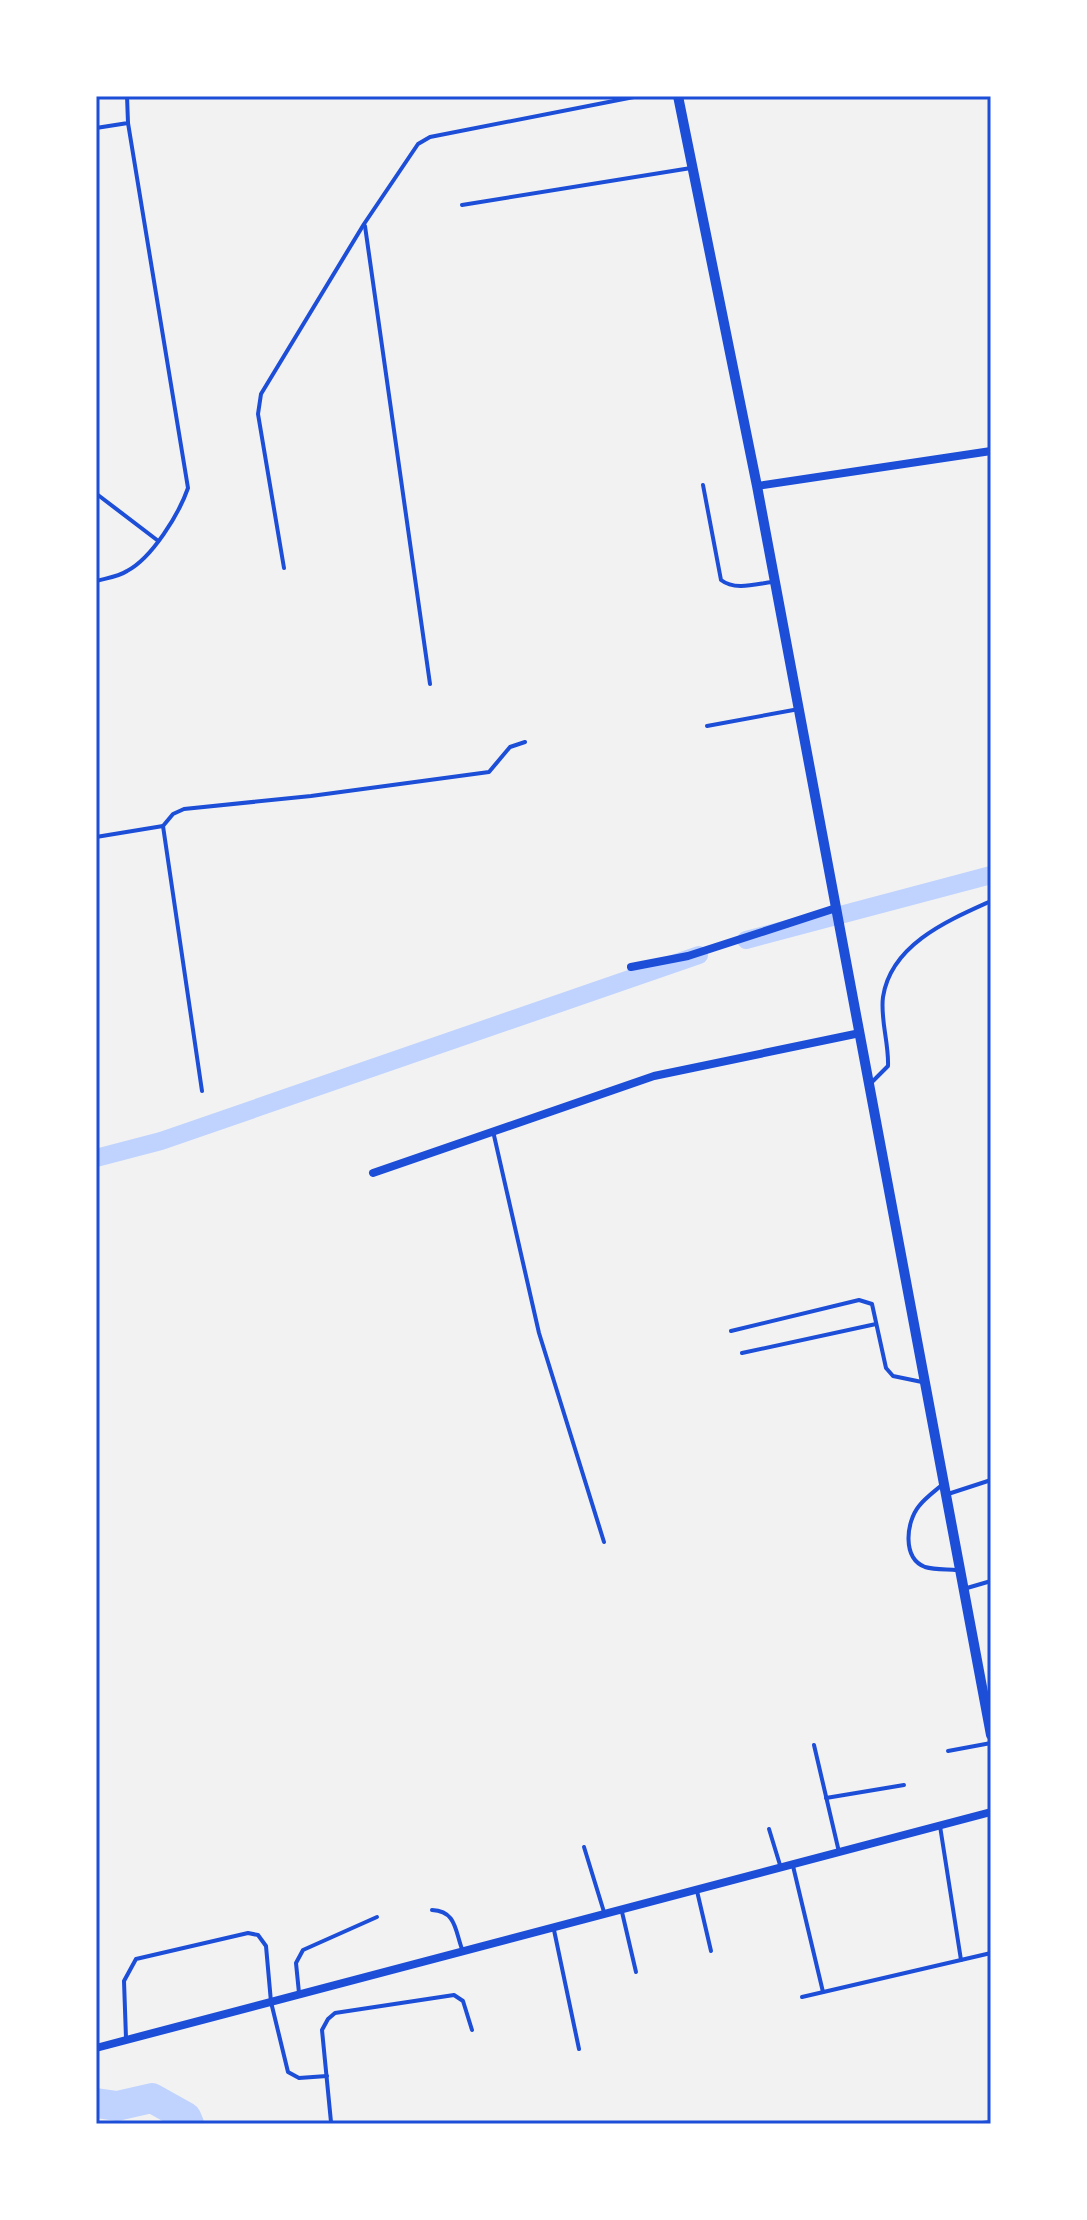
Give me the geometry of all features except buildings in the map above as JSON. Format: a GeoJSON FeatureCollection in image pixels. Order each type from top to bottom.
{"type":"FeatureCollection","features":[{"type":"Feature","properties":{"kind":"street"},"geometry":{"type":"LineString","coordinates":[[678,96],[757,486],[991,1735]]}},
{"type":"Feature","properties":{"kind":"street"},"geometry":{"type":"LineString","coordinates":[[757,486],[991,451]]}},
{"type":"Feature","properties":{"kind":"street"},"geometry":{"type":"LineString","coordinates":[[631,967],[688,956],[836,910]]}},
{"type":"Feature","properties":{"kind":"street"},"geometry":{"type":"LineString","coordinates":[[373,1173],[654,1076],[860,1033]]}},
{"type":"Feature","properties":{"kind":"street"},"geometry":{"type":"LineString","coordinates":[[96,2048],[991,1812]]}},
{"type":"Feature","properties":{"kind":"lane"},"geometry":{"type":"LineString","coordinates":[[96,581],[129,570],[157,541],[182,506],[188,488],[128,123],[127,96]]}},
{"type":"Feature","properties":{"kind":"lane"},"geometry":{"type":"LineString","coordinates":[[284,568],[258,414],[261,394],[364,224],[418,144],[430,137],[639,96]]}},
{"type":"Feature","properties":{"kind":"lane"},"geometry":{"type":"LineString","coordinates":[[96,128],[128,123]]}},
{"type":"Feature","properties":{"kind":"lane"},"geometry":{"type":"LineString","coordinates":[[462,205],[693,168]]}},
{"type":"Feature","properties":{"kind":"lane"},"geometry":{"type":"LineString","coordinates":[[364,224],[430,684]]}},
{"type":"Feature","properties":{"kind":"lane"},"geometry":{"type":"LineString","coordinates":[[703,485],[721,580],[736,587],[775,581]]}},
{"type":"Feature","properties":{"kind":"lane"},"geometry":{"type":"LineString","coordinates":[[98,495],[157,541]]}},
{"type":"Feature","properties":{"kind":"lane"},"geometry":{"type":"LineString","coordinates":[[707,726],[799,709]]}},
{"type":"Feature","properties":{"kind":"lane"},"geometry":{"type":"LineString","coordinates":[[96,837],[163,826],[173,814],[184,809],[489,772],[510,747],[525,742]]}},
{"type":"Feature","properties":{"kind":"lane"},"geometry":{"type":"LineString","coordinates":[[163,826],[202,1091]]}},
{"type":"Feature","properties":{"kind":"lane"},"geometry":{"type":"LineString","coordinates":[[869,1085],[888,1066],[883,997],[891,975],[921,938],[944,923],[991,901]]}},
{"type":"Feature","properties":{"kind":"lane"},"geometry":{"type":"LineString","coordinates":[[493,1131],[539,1333],[604,1542]]}},
{"type":"Feature","properties":{"kind":"lane"},"geometry":{"type":"LineString","coordinates":[[731,1331],[859,1300],[872,1304],[886,1368],[893,1376],[925,1382]]}},
{"type":"Feature","properties":{"kind":"lane"},"geometry":{"type":"LineString","coordinates":[[742,1353],[876,1324]]}},
{"type":"Feature","properties":{"kind":"lane"},"geometry":{"type":"LineString","coordinates":[[960,1570],[928,1568],[917,1563],[908,1543],[911,1519],[919,1505],[945,1489],[991,1480]]}},
{"type":"Feature","properties":{"kind":"lane"},"geometry":{"type":"LineString","coordinates":[[963,1589],[991,1581]]}},
{"type":"Feature","properties":{"kind":"lane"},"geometry":{"type":"LineString","coordinates":[[948,1751],[991,1743]]}},
{"type":"Feature","properties":{"kind":"lane"},"geometry":{"type":"LineString","coordinates":[[814,1745],[839,1852]]}},
{"type":"Feature","properties":{"kind":"lane"},"geometry":{"type":"LineString","coordinates":[[826,1798],[904,1785]]}},
{"type":"Feature","properties":{"kind":"lane"},"geometry":{"type":"LineString","coordinates":[[940,1826],[961,1960]]}},
{"type":"Feature","properties":{"kind":"lane"},"geometry":{"type":"LineString","coordinates":[[769,1829],[780,1868]]}},
{"type":"Feature","properties":{"kind":"lane"},"geometry":{"type":"LineString","coordinates":[[584,1847],[604,1914]]}},
{"type":"Feature","properties":{"kind":"lane"},"geometry":{"type":"LineString","coordinates":[[792,1865],[823,1992]]}},
{"type":"Feature","properties":{"kind":"lane"},"geometry":{"type":"LineString","coordinates":[[697,1890],[711,1951]]}},
{"type":"Feature","properties":{"kind":"lane"},"geometry":{"type":"LineString","coordinates":[[432,1910],[443,1911],[450,1916],[463,1951]]}},
{"type":"Feature","properties":{"kind":"lane"},"geometry":{"type":"LineString","coordinates":[[621,1910],[636,1972]]}},
{"type":"Feature","properties":{"kind":"lane"},"geometry":{"type":"LineString","coordinates":[[299,1995],[296,1963],[303,1950],[377,1917]]}},
{"type":"Feature","properties":{"kind":"lane"},"geometry":{"type":"LineString","coordinates":[[554,1927],[579,2049]]}},
{"type":"Feature","properties":{"kind":"lane"},"geometry":{"type":"LineString","coordinates":[[126,2040],[124,1981],[136,1959],[248,1933],[258,1935],[266,1946],[271,2002],[288,2072],[299,2078],[327,2076]]}},
{"type":"Feature","properties":{"kind":"lane"},"geometry":{"type":"LineString","coordinates":[[802,1997],[991,1953]]}},
{"type":"Feature","properties":{"kind":"lane"},"geometry":{"type":"LineString","coordinates":[[331,2122],[322,2030],[335,2013],[454,1995],[463,2001],[472,2030]]}},
{"type":"Feature","properties":{"kind":"lane"},"geometry":{"type":"LineString","coordinates":[[974,2124],[991,2122]]}},
{"type":"Feature","properties":{"kind":"waterway"},"geometry":{"type":"LineString","coordinates":[[746,940],[991,875]]}},
{"type":"Feature","properties":{"kind":"waterway"},"geometry":{"type":"LineString","coordinates":[[96,1158],[161,1141],[699,955]]}},
{"type":"Feature","properties":{"kind":"waterway"},"geometry":{"type":"LineString","coordinates":[[96,2103],[117,2106],[152,2098],[186,2117],[189,2124]]}}]}
